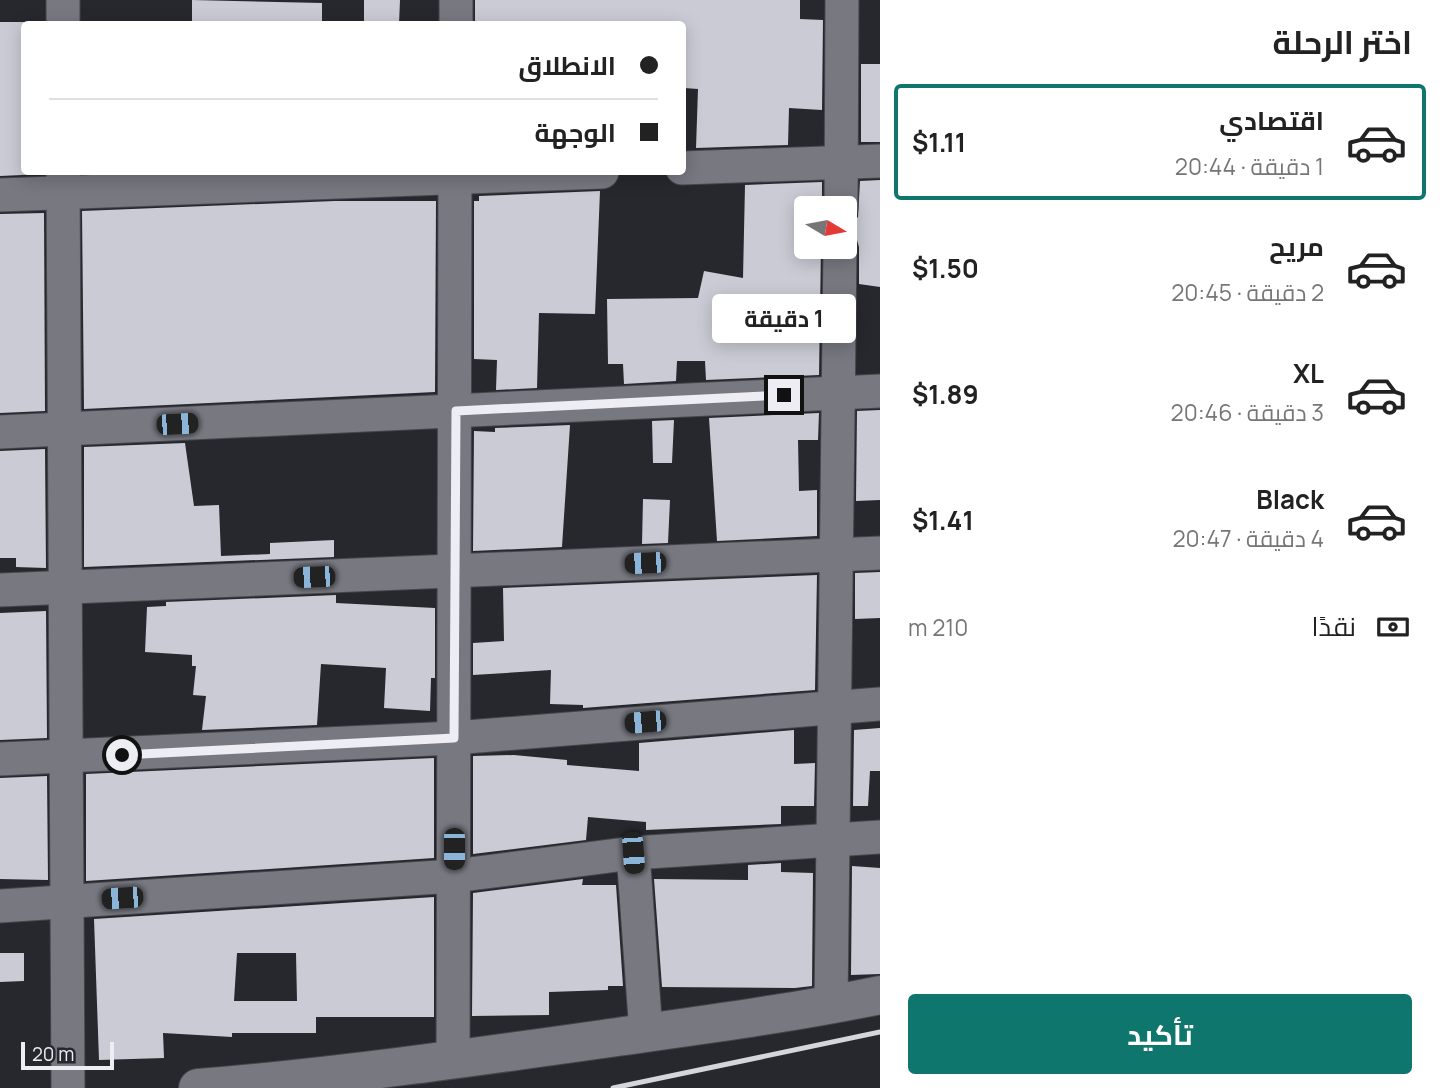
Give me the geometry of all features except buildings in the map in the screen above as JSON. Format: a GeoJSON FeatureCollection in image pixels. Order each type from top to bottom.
{"type":"FeatureCollection","features":[{"type":"Feature","properties":{"kind":"street"},"geometry":{"type":"LineString","coordinates":[[63,0],[63,21]]}},
{"type":"Feature","properties":{"kind":"street"},"geometry":{"type":"LineString","coordinates":[[456,0],[456,21]]}},
{"type":"Feature","properties":{"kind":"street"},"geometry":{"type":"LineString","coordinates":[[841,196],[842,0]]}},
{"type":"Feature","properties":{"kind":"street"},"geometry":{"type":"LineString","coordinates":[[686,168],[880,161]]}},
{"type":"Feature","properties":{"kind":"street"},"geometry":{"type":"LineString","coordinates":[[0,195],[64,182],[406,175]]}},
{"type":"Feature","properties":{"kind":"street"},"geometry":{"type":"LineString","coordinates":[[453,1060],[455,175]]}},
{"type":"Feature","properties":{"kind":"street"},"geometry":{"type":"LineString","coordinates":[[64,182],[68,1088]]}},
{"type":"Feature","properties":{"kind":"street"},"geometry":{"type":"LineString","coordinates":[[831,1005],[840,259]]}},
{"type":"Feature","properties":{"kind":"street"},"geometry":{"type":"LineString","coordinates":[[0,432],[880,390]]}},
{"type":"Feature","properties":{"kind":"street"},"geometry":{"type":"LineString","coordinates":[[0,590],[880,554]]}},
{"type":"Feature","properties":{"kind":"street"},"geometry":{"type":"LineString","coordinates":[[0,759],[454,738],[835,705],[880,704]]}},
{"type":"Feature","properties":{"kind":"street"},"geometry":{"type":"LineString","coordinates":[[0,906],[454,877],[633,853],[880,837]]}},
{"type":"Feature","properties":{"kind":"street"},"geometry":{"type":"LineString","coordinates":[[633,853],[646,1033]]}},
{"type":"Feature","properties":{"kind":"street"},"geometry":{"type":"LineString","coordinates":[[198,1088],[295,1080],[453,1060],[831,1005],[880,995]]}},
{"type":"Feature","properties":{"kind":"railway"},"geometry":{"type":"LineString","coordinates":[[613,1088],[880,1032]]}},
{"type":"Feature","properties":{"kind":"route"},"geometry":{"type":"LineString","coordinates":[[122,755],[454,738],[456,411],[784,395]]}}]}
